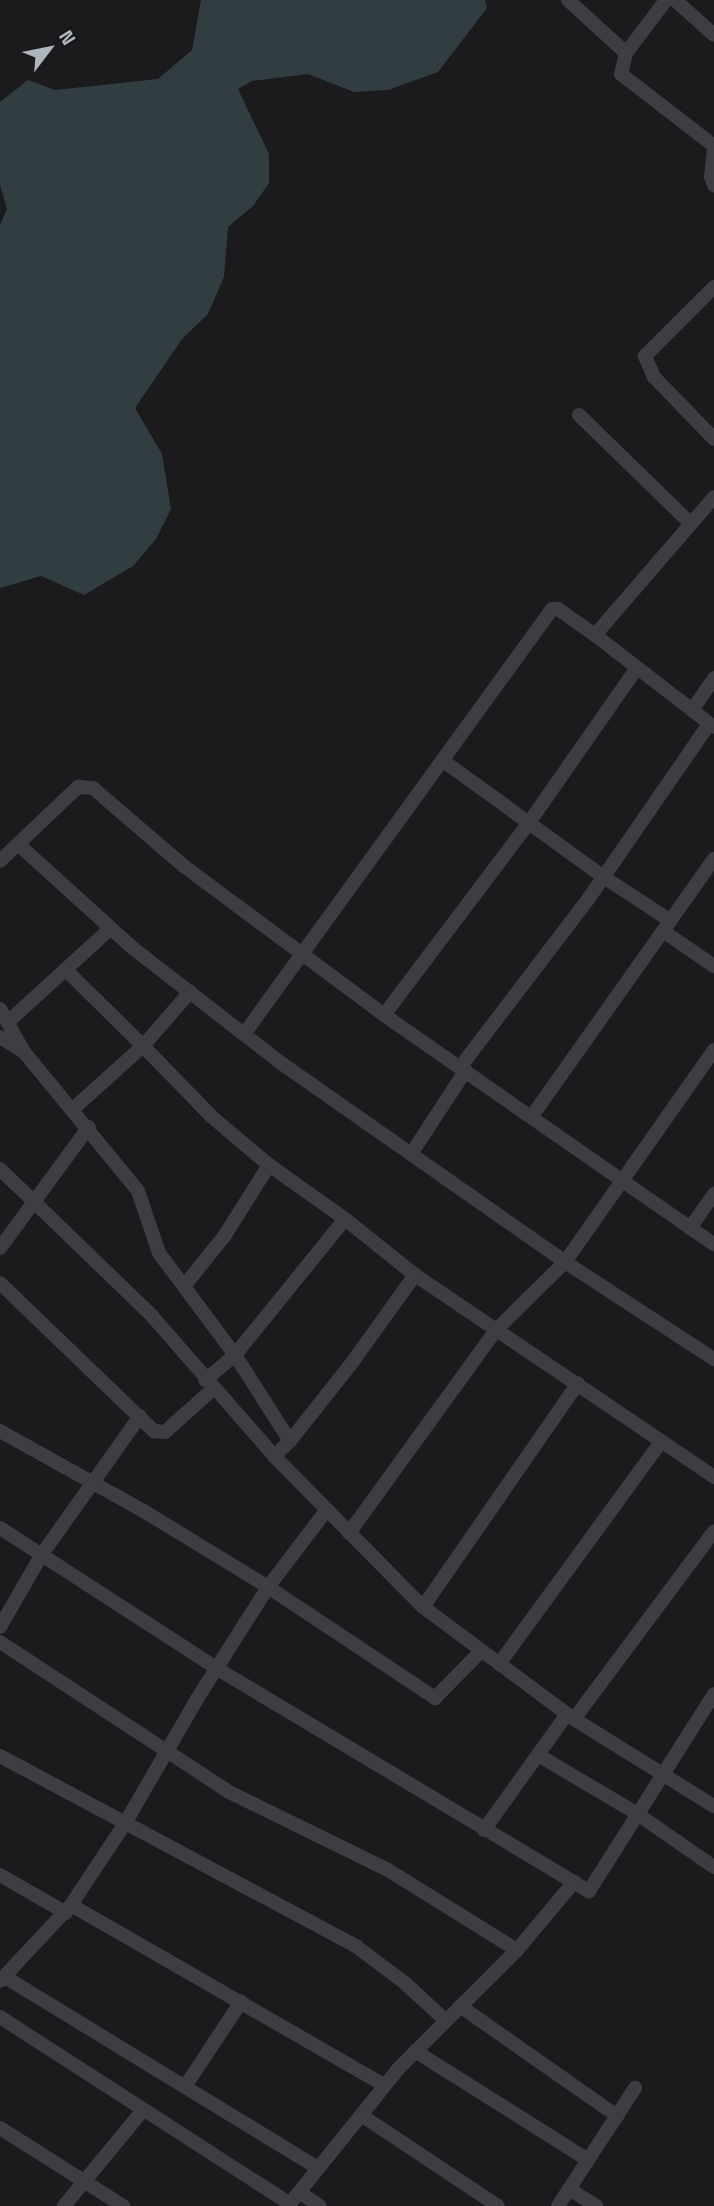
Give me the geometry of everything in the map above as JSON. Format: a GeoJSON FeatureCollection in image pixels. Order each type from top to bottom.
{"type":"FeatureCollection","features":[{"type":"Feature","properties":{"kind":"street"},"geometry":{"type":"LineString","coordinates":[[568,0],[626,53]]}},
{"type":"Feature","properties":{"kind":"street"},"geometry":{"type":"LineString","coordinates":[[666,0],[626,53],[621,69],[624,78],[714,147],[711,161],[714,185]]}},
{"type":"Feature","properties":{"kind":"street"},"geometry":{"type":"LineString","coordinates":[[675,0],[714,35]]}},
{"type":"Feature","properties":{"kind":"street"},"geometry":{"type":"LineString","coordinates":[[714,287],[645,356],[654,377],[714,439]]}},
{"type":"Feature","properties":{"kind":"street"},"geometry":{"type":"LineString","coordinates":[[579,415],[691,524]]}},
{"type":"Feature","properties":{"kind":"street"},"geometry":{"type":"LineString","coordinates":[[595,635],[714,497]]}},
{"type":"Feature","properties":{"kind":"street"},"geometry":{"type":"LineString","coordinates":[[244,1034],[552,609],[595,635],[712,725],[464,1068],[411,1154]]}},
{"type":"Feature","properties":{"kind":"street"},"geometry":{"type":"LineString","coordinates":[[384,1015],[528,824],[637,668]]}},
{"type":"Feature","properties":{"kind":"street"},"geometry":{"type":"LineString","coordinates":[[692,710],[714,678]]}},
{"type":"Feature","properties":{"kind":"street"},"geometry":{"type":"LineString","coordinates":[[442,760],[602,876],[714,966]]}},
{"type":"Feature","properties":{"kind":"street"},"geometry":{"type":"LineString","coordinates":[[0,861],[78,787],[86,785],[185,867],[384,1015],[714,1244]]}},
{"type":"Feature","properties":{"kind":"street"},"geometry":{"type":"LineString","coordinates":[[18,844],[111,928],[244,1034],[565,1262],[714,1359]]}},
{"type":"Feature","properties":{"kind":"street"},"geometry":{"type":"LineString","coordinates":[[531,1116],[714,859]]}},
{"type":"Feature","properties":{"kind":"street"},"geometry":{"type":"LineString","coordinates":[[8,1022],[111,928]]}},
{"type":"Feature","properties":{"kind":"street"},"geometry":{"type":"LineString","coordinates":[[66,970],[212,1118],[269,1165],[345,1219],[415,1275],[714,1477]]}},
{"type":"Feature","properties":{"kind":"street"},"geometry":{"type":"LineString","coordinates":[[73,1109],[143,1046],[190,992]]}},
{"type":"Feature","properties":{"kind":"street"},"geometry":{"type":"LineString","coordinates":[[0,1009],[24,1052],[89,1127],[138,1191],[159,1253],[235,1355],[290,1441]]}},
{"type":"Feature","properties":{"kind":"street"},"geometry":{"type":"LineString","coordinates":[[0,1037],[24,1052]]}},
{"type":"Feature","properties":{"kind":"street"},"geometry":{"type":"LineString","coordinates":[[349,1532],[495,1331],[565,1262],[714,1050]]}},
{"type":"Feature","properties":{"kind":"street"},"geometry":{"type":"LineString","coordinates":[[0,1248],[89,1127]]}},
{"type":"Feature","properties":{"kind":"street"},"geometry":{"type":"LineString","coordinates":[[185,1285],[220,1242],[269,1165]]}},
{"type":"Feature","properties":{"kind":"street"},"geometry":{"type":"LineString","coordinates":[[0,1169],[152,1316],[209,1385],[274,1456],[423,1607],[571,1717],[714,1806]]}},
{"type":"Feature","properties":{"kind":"street"},"geometry":{"type":"LineString","coordinates":[[690,1228],[714,1194]]}},
{"type":"Feature","properties":{"kind":"street"},"geometry":{"type":"LineString","coordinates":[[0,1283],[154,1431],[165,1432],[235,1355],[345,1219]]}},
{"type":"Feature","properties":{"kind":"street"},"geometry":{"type":"LineString","coordinates":[[274,1456],[290,1441],[415,1275]]}},
{"type":"Feature","properties":{"kind":"street"},"geometry":{"type":"LineString","coordinates":[[423,1607],[578,1383]]}},
{"type":"Feature","properties":{"kind":"street"},"geometry":{"type":"LineString","coordinates":[[0,1627],[42,1554],[140,1416]]}},
{"type":"Feature","properties":{"kind":"street"},"geometry":{"type":"LineString","coordinates":[[0,1431],[93,1482],[268,1587],[435,1698],[481,1651]]}},
{"type":"Feature","properties":{"kind":"street"},"geometry":{"type":"LineString","coordinates":[[499,1664],[661,1442]]}},
{"type":"Feature","properties":{"kind":"street"},"geometry":{"type":"LineString","coordinates":[[318,2168],[186,2085],[2,1979],[69,1909],[124,1825],[216,1668],[268,1587],[326,1511]]}},
{"type":"Feature","properties":{"kind":"street"},"geometry":{"type":"LineString","coordinates":[[0,1528],[216,1668],[484,1830],[590,1890],[661,1773],[714,1694]]}},
{"type":"Feature","properties":{"kind":"street"},"geometry":{"type":"LineString","coordinates":[[484,1830],[538,1755],[571,1717],[714,1531]]}},
{"type":"Feature","properties":{"kind":"street"},"geometry":{"type":"LineString","coordinates":[[0,1642],[229,1792],[387,1870],[517,1950]]}},
{"type":"Feature","properties":{"kind":"street"},"geometry":{"type":"LineString","coordinates":[[538,1755],[712,1862]]}},
{"type":"Feature","properties":{"kind":"street"},"geometry":{"type":"LineString","coordinates":[[0,1756],[124,1825],[357,1947],[405,1983],[445,2021]]}},
{"type":"Feature","properties":{"kind":"street"},"geometry":{"type":"LineString","coordinates":[[0,1875],[241,2002],[384,2085]]}},
{"type":"Feature","properties":{"kind":"street"},"geometry":{"type":"LineString","coordinates":[[0,2017],[289,2205],[384,2085],[517,1950],[574,1882]]}},
{"type":"Feature","properties":{"kind":"street"},"geometry":{"type":"LineString","coordinates":[[186,2085],[241,2002]]}},
{"type":"Feature","properties":{"kind":"street"},"geometry":{"type":"LineString","coordinates":[[460,2006],[617,2116]]}},
{"type":"Feature","properties":{"kind":"street"},"geometry":{"type":"LineString","coordinates":[[415,2051],[588,2160]]}},
{"type":"Feature","properties":{"kind":"street"},"geometry":{"type":"LineString","coordinates":[[558,2206],[635,2088]]}},
{"type":"Feature","properties":{"kind":"street"},"geometry":{"type":"LineString","coordinates":[[64,2206],[143,2110]]}},
{"type":"Feature","properties":{"kind":"street"},"geometry":{"type":"LineString","coordinates":[[360,2115],[498,2206]]}},
{"type":"Feature","properties":{"kind":"street"},"geometry":{"type":"LineString","coordinates":[[0,2128],[123,2206]]}},
{"type":"Feature","properties":{"kind":"street"},"geometry":{"type":"LineString","coordinates":[[569,2189],[596,2206]]}},
{"type":"Feature","properties":{"kind":"street"},"geometry":{"type":"LineString","coordinates":[[299,2192],[320,2206]]}},
{"type":"Feature","properties":{"kind":"shaded area"},"geometry":{"type":"Polygon","coordinates":[[[201,0],[485,0],[487,8],[438,72],[388,90],[354,92],[308,74],[252,81],[238,89],[269,154],[269,183],[253,206],[228,227],[224,277],[208,314],[182,339],[135,408],[162,454],[171,509],[156,539],[133,566],[84,595],[41,576],[0,588],[0,225],[7,209],[0,185],[0,102],[28,80],[55,90],[158,79],[192,50],[201,0]]]}}]}
